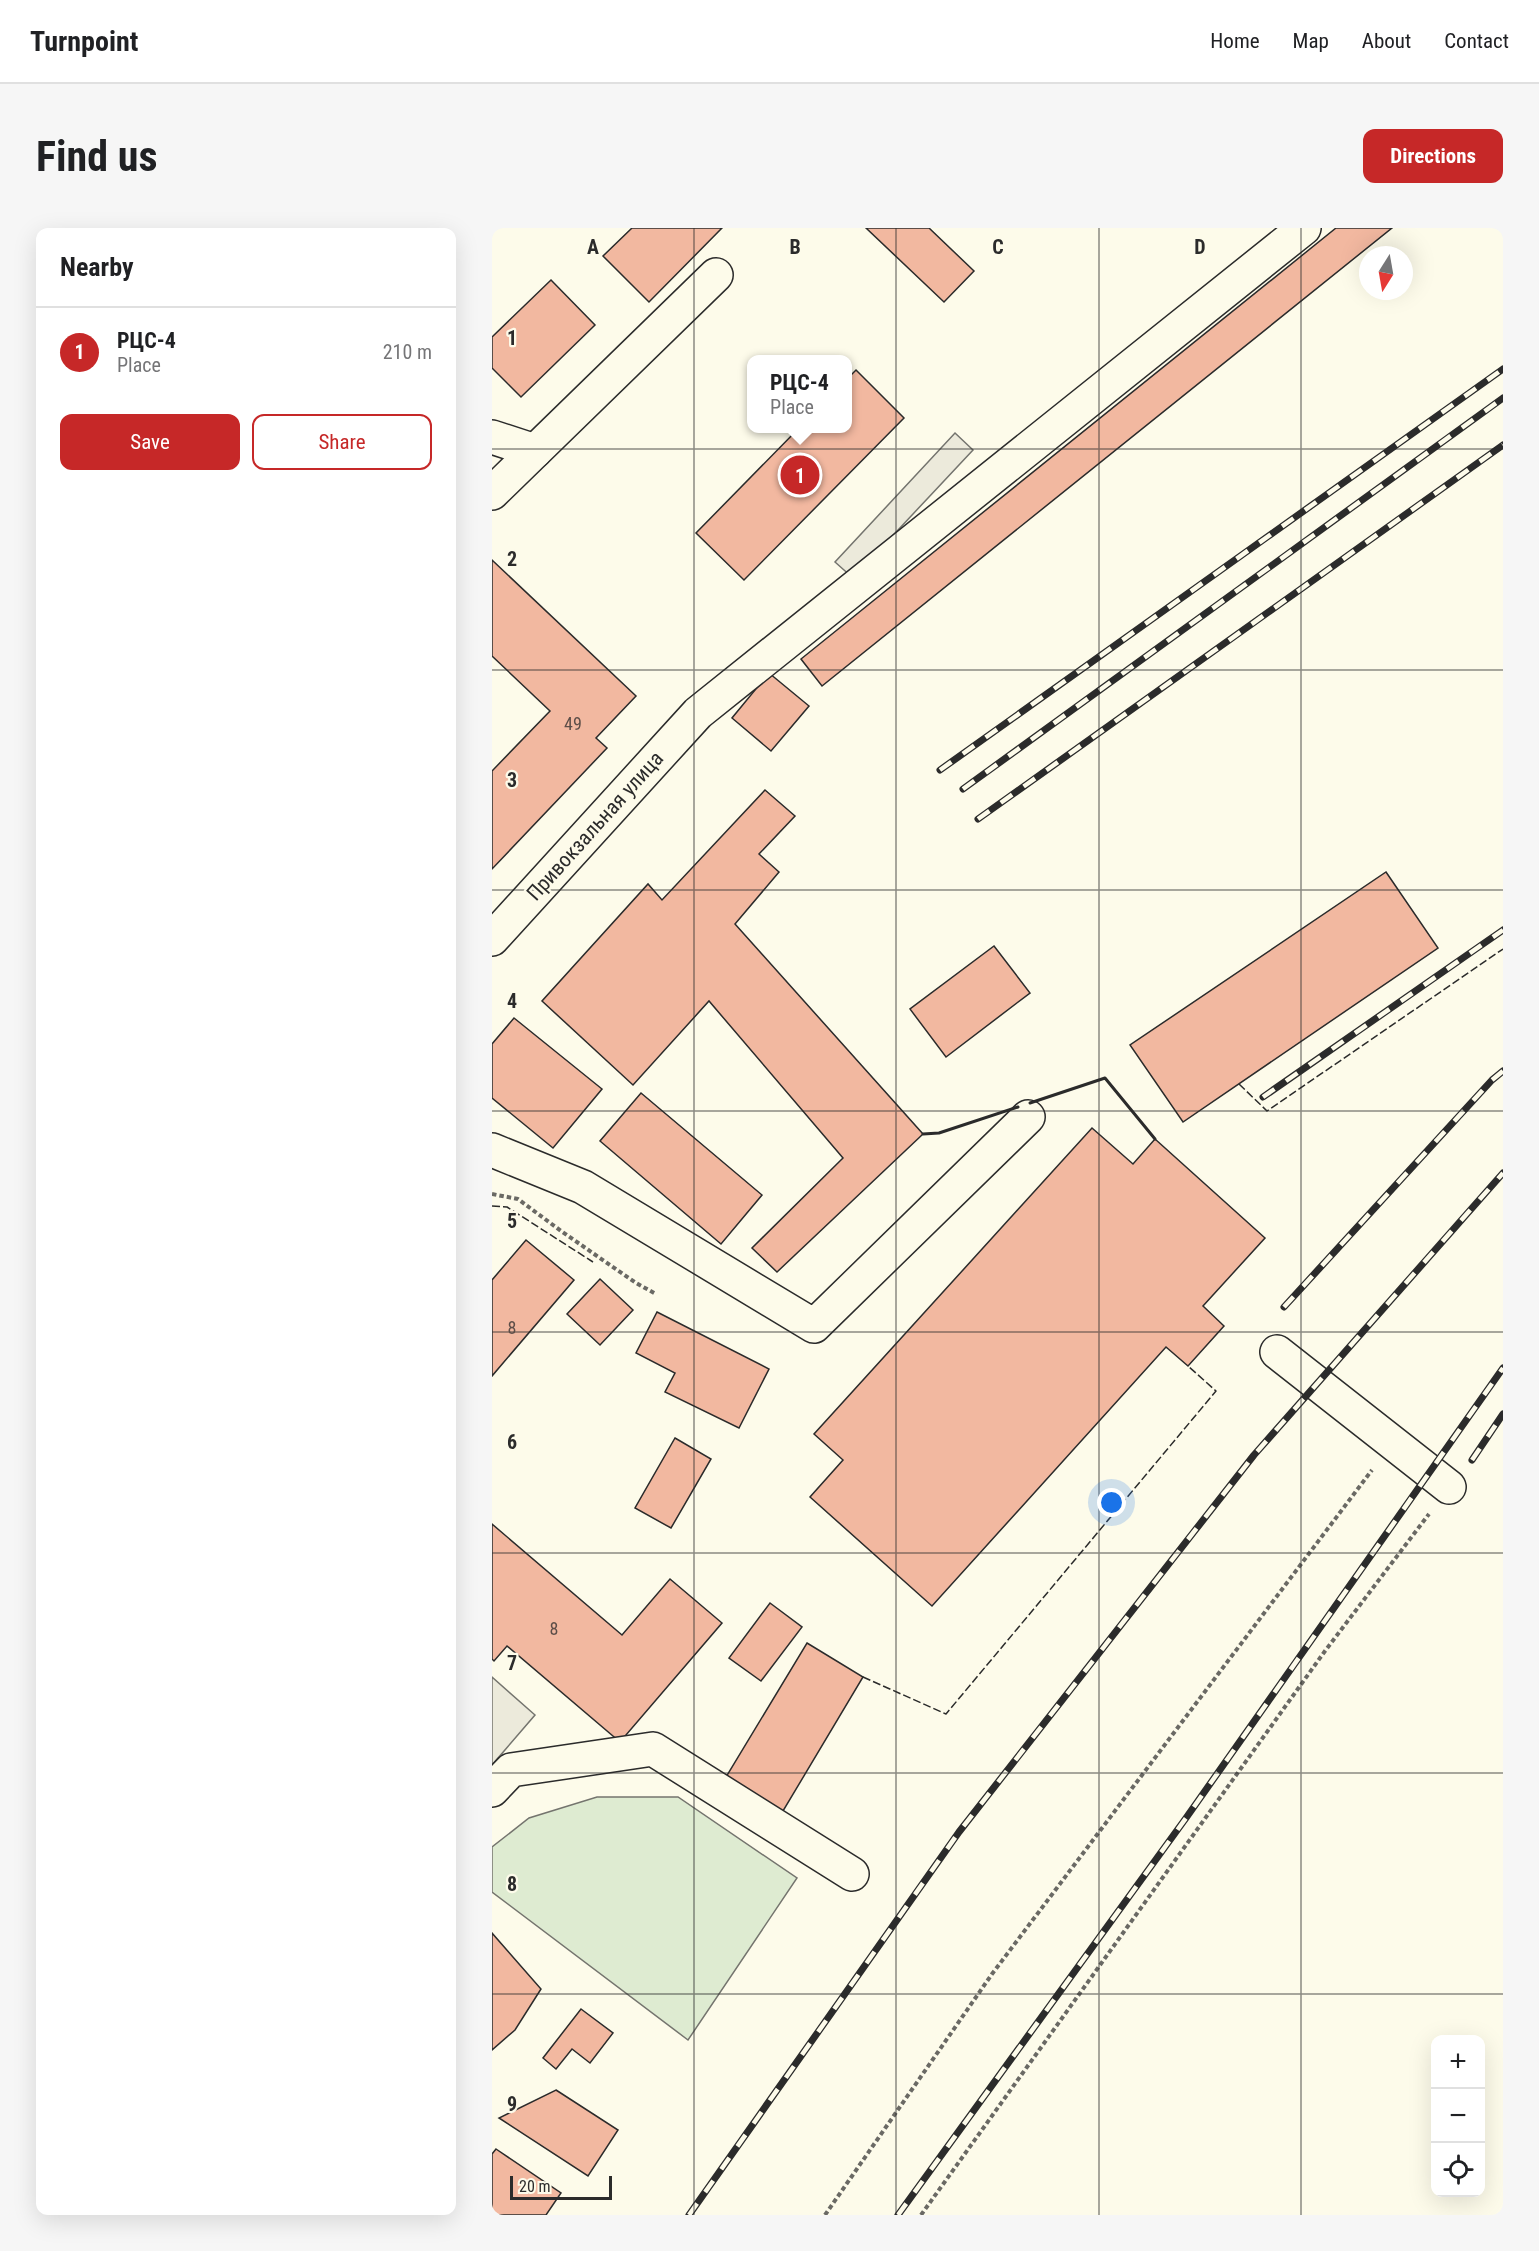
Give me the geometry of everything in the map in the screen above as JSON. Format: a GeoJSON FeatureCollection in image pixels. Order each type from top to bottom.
{"type":"FeatureCollection","features":[{"type":"Feature","properties":{"kind":"street","name":"Привокзальная улица"},"geometry":{"type":"LineString","coordinates":[[492,939],[698,713],[1304,228]]}},
{"type":"Feature","properties":{"kind":"street"},"geometry":{"type":"LineString","coordinates":[[492,493],[716,275]]}},
{"type":"Feature","properties":{"kind":"street"},"geometry":{"type":"LineString","coordinates":[[492,437],[535,451]]}},
{"type":"Feature","properties":{"kind":"street"},"geometry":{"type":"LineString","coordinates":[[492,1150],[583,1187],[814,1326],[1028,1117]]}},
{"type":"Feature","properties":{"kind":"street"},"geometry":{"type":"LineString","coordinates":[[1277,1352],[1449,1487]]}},
{"type":"Feature","properties":{"kind":"street"},"geometry":{"type":"LineString","coordinates":[[492,1790],[511,1770],[653,1749],[852,1874]]}},
{"type":"Feature","properties":{"kind":"path"},"geometry":{"type":"LineString","coordinates":[[492,1194],[518,1199],[636,1283],[656,1294]]}},
{"type":"Feature","properties":{"kind":"path"},"geometry":{"type":"LineString","coordinates":[[825,2215],[993,1974],[1393,1443]]}},
{"type":"Feature","properties":{"kind":"path"},"geometry":{"type":"LineString","coordinates":[[921,2215],[1318,1661],[1449,1487]]}},
{"type":"Feature","properties":{"kind":"green space"},"geometry":{"type":"Polygon","coordinates":[[[597,1797],[678,1797],[797,1878],[688,2040],[492,1892],[492,1847],[529,1818],[597,1797]]]}},
{"type":"Feature","properties":{"kind":"shaded area"},"geometry":{"type":"Polygon","coordinates":[[[955,433],[973,450],[853,578],[835,562],[955,433]]]}},
{"type":"Feature","properties":{"kind":"shaded area"},"geometry":{"type":"Polygon","coordinates":[[[492,1677],[535,1715],[492,1765],[492,1677]]]}},
{"type":"Feature","properties":{"kind":"building"},"geometry":{"type":"Polygon","coordinates":[[[632,228],[722,228],[649,302],[603,256],[632,228]]]}},
{"type":"Feature","properties":{"kind":"building"},"geometry":{"type":"Polygon","coordinates":[[[866,228],[929,228],[974,271],[944,302],[866,228]]]}},
{"type":"Feature","properties":{"kind":"building"},"geometry":{"type":"Polygon","coordinates":[[[1336,228],[1392,228],[1370,246],[1359,246],[1359,255],[822,686],[801,659],[1336,228]]]}},
{"type":"Feature","properties":{"kind":"building"},"geometry":{"type":"Polygon","coordinates":[[[551,280],[595,325],[521,397],[492,368],[492,337],[551,280]]]}},
{"type":"Feature","properties":{"kind":"building"},"geometry":{"type":"Polygon","coordinates":[[[856,370],[904,418],[744,580],[696,533],[794,433],[852,433],[852,374],[856,370]]]}},
{"type":"Feature","properties":{"kind":"building"},"geometry":{"type":"Polygon","coordinates":[[[492,560],[636,696],[596,738],[607,748],[492,869],[492,771],[550,711],[492,656],[492,560]]]}},
{"type":"Feature","properties":{"kind":"building"},"geometry":{"type":"Polygon","coordinates":[[[769,673],[809,706],[771,751],[732,718],[769,673]]]}},
{"type":"Feature","properties":{"kind":"building"},"geometry":{"type":"Polygon","coordinates":[[[765,790],[795,816],[759,854],[779,872],[735,924],[923,1134],[777,1272],[752,1248],[843,1158],[709,1001],[633,1085],[542,1001],[648,884],[662,900],[765,790]]]}},
{"type":"Feature","properties":{"kind":"building"},"geometry":{"type":"Polygon","coordinates":[[[1386,872],[1438,948],[1183,1122],[1130,1045],[1386,872]]]}},
{"type":"Feature","properties":{"kind":"building"},"geometry":{"type":"Polygon","coordinates":[[[994,946],[1030,993],[946,1057],[910,1009],[994,946]]]}},
{"type":"Feature","properties":{"kind":"building"},"geometry":{"type":"Polygon","coordinates":[[[514,1018],[602,1089],[553,1148],[492,1098],[492,1044],[514,1018]]]}},
{"type":"Feature","properties":{"kind":"building"},"geometry":{"type":"Polygon","coordinates":[[[641,1093],[762,1195],[721,1244],[600,1141],[641,1093]]]}},
{"type":"Feature","properties":{"kind":"building"},"geometry":{"type":"Polygon","coordinates":[[[1092,1128],[1133,1164],[1155,1139],[1265,1238],[1203,1306],[1224,1326],[1188,1366],[1166,1347],[932,1606],[810,1497],[843,1460],[814,1434],[1092,1128]]]}},
{"type":"Feature","properties":{"kind":"building"},"geometry":{"type":"Polygon","coordinates":[[[526,1240],[574,1280],[492,1376],[492,1280],[526,1240]]]}},
{"type":"Feature","properties":{"kind":"building"},"geometry":{"type":"Polygon","coordinates":[[[600,1279],[633,1310],[600,1345],[567,1314],[600,1279]]]}},
{"type":"Feature","properties":{"kind":"building"},"geometry":{"type":"Polygon","coordinates":[[[657,1312],[769,1369],[739,1428],[665,1392],[675,1373],[636,1353],[657,1312]]]}},
{"type":"Feature","properties":{"kind":"building"},"geometry":{"type":"Polygon","coordinates":[[[675,1438],[711,1459],[671,1528],[635,1508],[675,1438]]]}},
{"type":"Feature","properties":{"kind":"building"},"geometry":{"type":"Polygon","coordinates":[[[492,1524],[622,1635],[670,1579],[722,1623],[620,1742],[507,1646],[494,1661],[492,1659],[492,1524]]]}},
{"type":"Feature","properties":{"kind":"building"},"geometry":{"type":"Polygon","coordinates":[[[770,1603],[802,1627],[761,1681],[729,1658],[770,1603]]]}},
{"type":"Feature","properties":{"kind":"building"},"geometry":{"type":"Polygon","coordinates":[[[807,1643],[863,1677],[780,1816],[723,1782],[807,1643]]]}},
{"type":"Feature","properties":{"kind":"building"},"geometry":{"type":"Polygon","coordinates":[[[492,1933],[541,1989],[515,2030],[492,2050],[492,1933]]]}},
{"type":"Feature","properties":{"kind":"building"},"geometry":{"type":"Polygon","coordinates":[[[581,2009],[613,2033],[590,2063],[572,2049],[556,2069],[543,2058],[581,2009]]]}},
{"type":"Feature","properties":{"kind":"building"},"geometry":{"type":"Polygon","coordinates":[[[556,2090],[618,2130],[588,2176],[499,2118],[556,2090]]]}},
{"type":"Feature","properties":{"kind":"building"},"geometry":{"type":"Polygon","coordinates":[[[496,2149],[561,2193],[546,2215],[492,2215],[492,2154],[496,2149]]]}},
{"type":"Feature","properties":{"kind":"railway"},"geometry":{"type":"LineString","coordinates":[[940,770],[1503,369]]}},
{"type":"Feature","properties":{"kind":"railway"},"geometry":{"type":"LineString","coordinates":[[963,789],[1503,398]]}},
{"type":"Feature","properties":{"kind":"railway"},"geometry":{"type":"LineString","coordinates":[[978,819],[1503,445]]}},
{"type":"Feature","properties":{"kind":"railway"},"geometry":{"type":"LineString","coordinates":[[1263,1097],[1503,930]]}},
{"type":"Feature","properties":{"kind":"railway"},"geometry":{"type":"LineString","coordinates":[[1284,1307],[1492,1080],[1503,1071]]}},
{"type":"Feature","properties":{"kind":"railway"},"geometry":{"type":"LineString","coordinates":[[689,2215],[959,1832],[1254,1455],[1503,1173]]}},
{"type":"Feature","properties":{"kind":"railway"},"geometry":{"type":"LineString","coordinates":[[898,2215],[1186,1818],[1503,1368]]}},
{"type":"Feature","properties":{"kind":"railway"},"geometry":{"type":"LineString","coordinates":[[1472,1460],[1503,1414]]}},
{"type":"Feature","properties":{"kind":"fence"},"geometry":{"type":"LineString","coordinates":[[1239,1084],[1267,1111],[1503,949]]}},
{"type":"Feature","properties":{"kind":"fence"},"geometry":{"type":"LineString","coordinates":[[492,1206],[507,1207],[593,1262]]}},
{"type":"Feature","properties":{"kind":"fence"},"geometry":{"type":"LineString","coordinates":[[863,1677],[946,1714],[1216,1391],[1188,1366]]}},
{"type":"Feature","properties":{"kind":"wall"},"geometry":{"type":"LineString","coordinates":[[1030,1103],[1105,1078],[1155,1139]]}},
{"type":"Feature","properties":{"kind":"wall"},"geometry":{"type":"LineString","coordinates":[[923,1134],[939,1133],[1018,1107]]}},
{"type":"Feature","properties":{"kind":"place","name":"РЦС-4"},"geometry":{"type":"Point","coordinates":[800,475]}}]}
